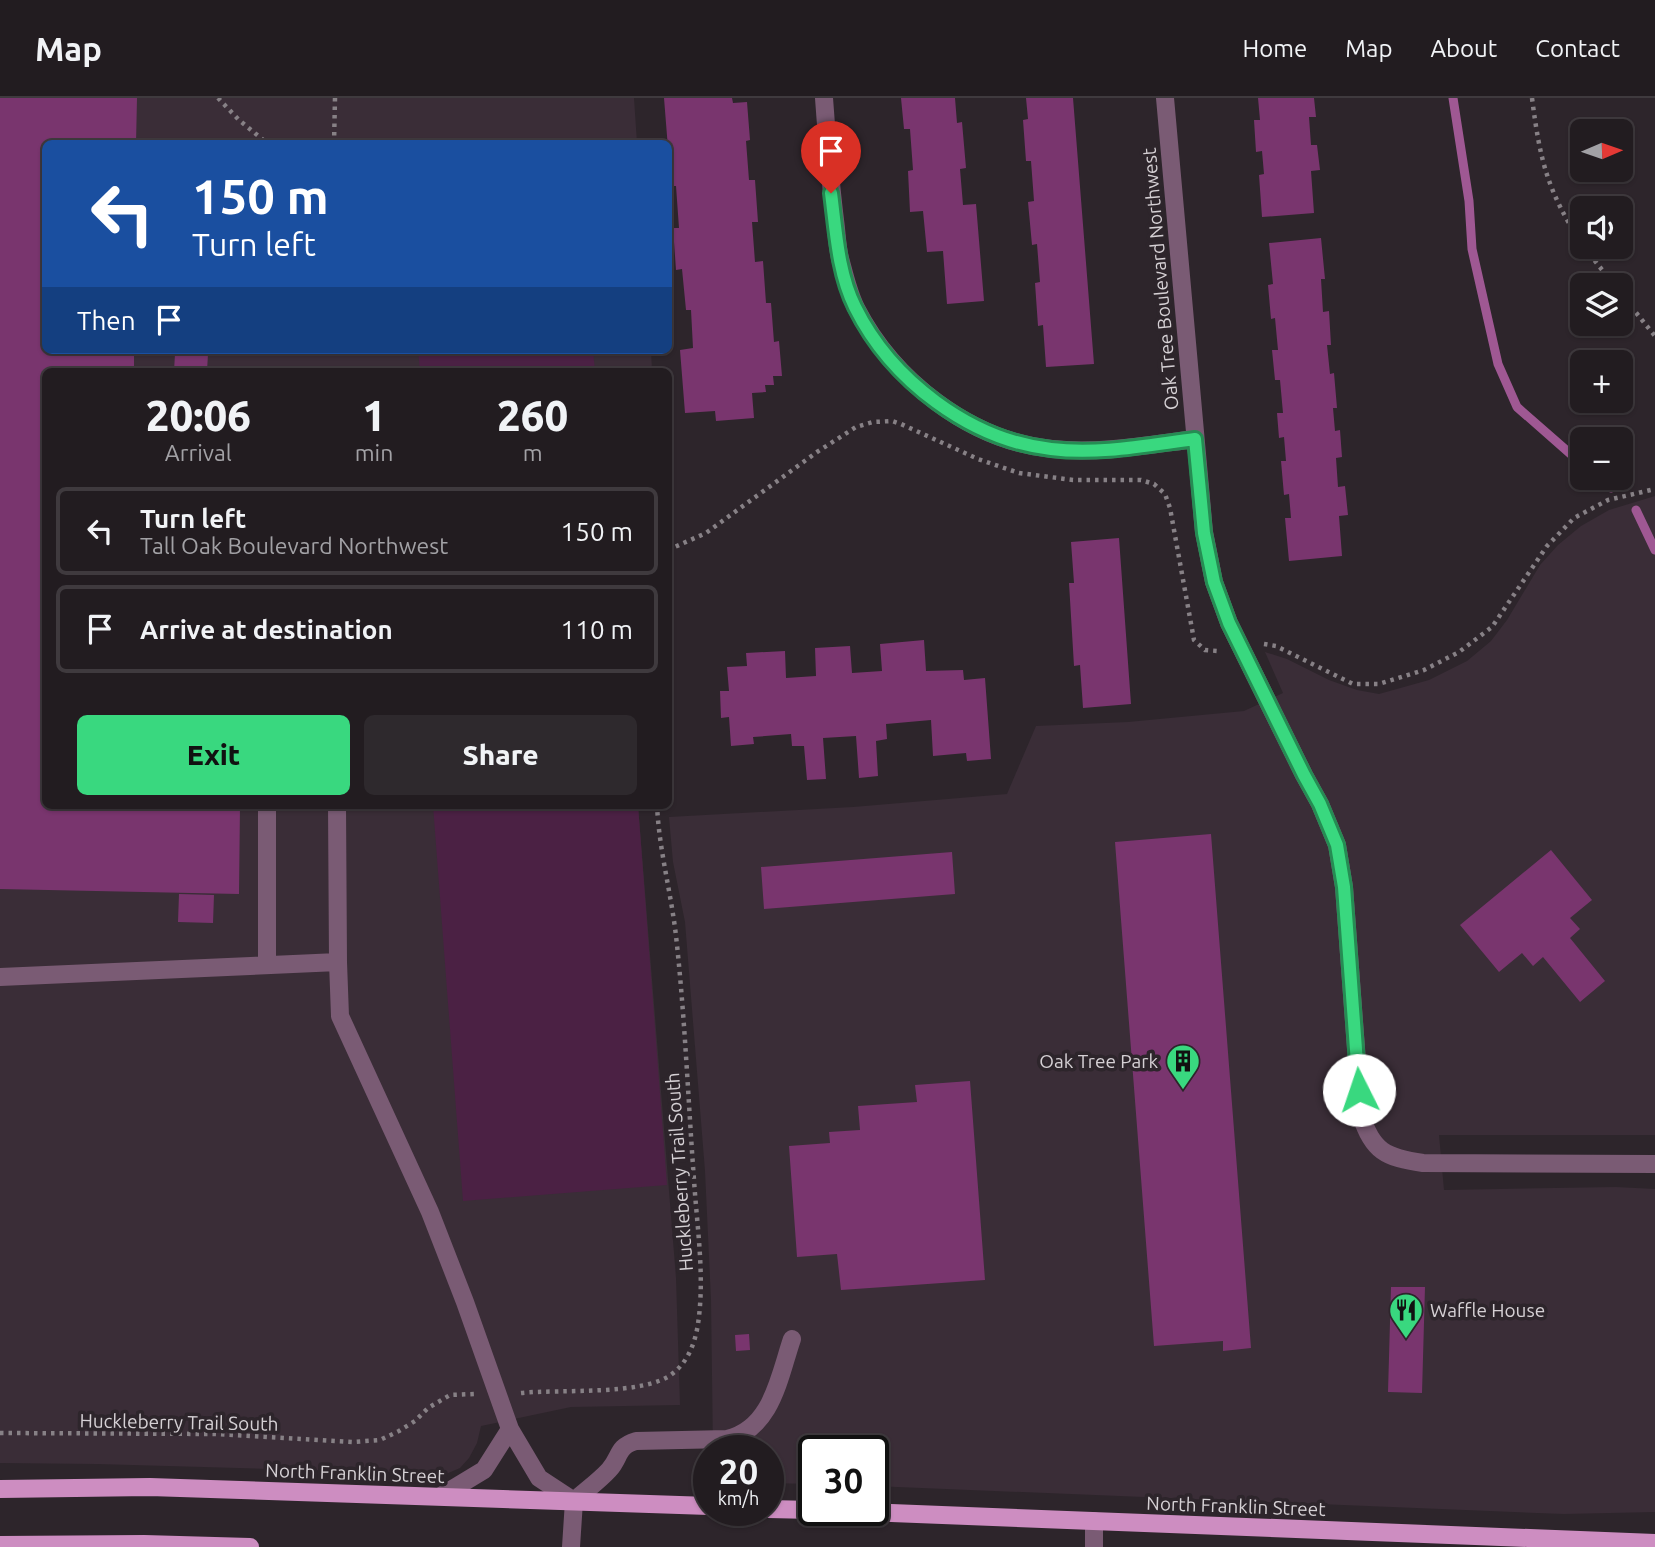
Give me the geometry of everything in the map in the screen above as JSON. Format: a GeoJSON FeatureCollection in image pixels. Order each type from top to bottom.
{"type":"FeatureCollection","features":[{"type":"Feature","properties":{"kind":"main road","name":"North Franklin Street"},"geometry":{"type":"LineString","coordinates":[[0,1489],[150,1488],[693,1506]]}},
{"type":"Feature","properties":{"kind":"main road","name":"North Franklin Street"},"geometry":{"type":"LineString","coordinates":[[889,1513],[1655,1543]]}},
{"type":"Feature","properties":{"kind":"main road"},"geometry":{"type":"LineString","coordinates":[[0,1545],[144,1544],[250,1547]]}},
{"type":"Feature","properties":{"kind":"street"},"geometry":{"type":"LineString","coordinates":[[824,98],[831,193],[840,259],[854,306],[876,342],[905,376],[935,400],[979,428],[1008,440],[1051,449],[1113,449],[1195,439]]}},
{"type":"Feature","properties":{"kind":"street","name":"Oak Tree Boulevard Northwest"},"geometry":{"type":"LineString","coordinates":[[1165,98],[1204,533],[1214,582],[1229,623],[1320,804],[1337,845],[1344,887],[1361,1115],[1367,1135],[1381,1151],[1400,1160],[1423,1163],[1655,1164]]}},
{"type":"Feature","properties":{"kind":"street"},"geometry":{"type":"LineString","coordinates":[[267,809],[267,965]]}},
{"type":"Feature","properties":{"kind":"street"},"geometry":{"type":"LineString","coordinates":[[337,809],[340,1016],[430,1212],[466,1302],[510,1429],[539,1478],[574,1502]]}},
{"type":"Feature","properties":{"kind":"street"},"geometry":{"type":"LineString","coordinates":[[0,977],[338,962]]}},
{"type":"Feature","properties":{"kind":"street"},"geometry":{"type":"LineString","coordinates":[[571,1547],[574,1502],[611,1468],[622,1448],[628,1444],[636,1441],[727,1439],[751,1430],[765,1415],[792,1339]]}},
{"type":"Feature","properties":{"kind":"street"},"geometry":{"type":"LineString","coordinates":[[441,1496],[484,1470],[510,1429]]}},
{"type":"Feature","properties":{"kind":"street"},"geometry":{"type":"LineString","coordinates":[[1094,1521],[1094,1547]]}},
{"type":"Feature","properties":{"kind":"path"},"geometry":{"type":"LineString","coordinates":[[218,98],[263,140]]}},
{"type":"Feature","properties":{"kind":"path"},"geometry":{"type":"LineString","coordinates":[[334,140],[335,98]]}},
{"type":"Feature","properties":{"kind":"path"},"geometry":{"type":"LineString","coordinates":[[1532,98],[1539,149],[1547,180],[1557,204],[1570,224]]}},
{"type":"Feature","properties":{"kind":"path"},"geometry":{"type":"LineString","coordinates":[[1594,259],[1605,273]]}},
{"type":"Feature","properties":{"kind":"path"},"geometry":{"type":"LineString","coordinates":[[1633,309],[1655,337]]}},
{"type":"Feature","properties":{"kind":"path"},"geometry":{"type":"LineString","coordinates":[[672,548],[706,533],[856,427],[873,422],[892,421],[978,459],[1019,473],[1073,480],[1141,480],[1154,484],[1165,494],[1170,508],[1194,640],[1205,650],[1221,651],[1259,643],[1276,646],[1353,684],[1379,684],[1424,670],[1459,652],[1492,627],[1547,546],[1574,517],[1608,500],[1655,489]]}},
{"type":"Feature","properties":{"kind":"path","name":"Huckleberry Trail South"},"geometry":{"type":"LineString","coordinates":[[517,1394],[633,1387],[661,1381],[678,1369],[688,1357],[695,1341],[701,1281],[685,1048],[677,939],[666,883],[657,809]]}},
{"type":"Feature","properties":{"kind":"path","name":"Huckleberry Trail South"},"geometry":{"type":"LineString","coordinates":[[0,1433],[215,1434],[353,1442],[380,1440],[415,1421],[428,1408],[450,1395],[470,1394]]}},
{"type":"Feature","properties":{"kind":"shaded area"},"geometry":{"type":"Polygon","coordinates":[[[0,98],[634,98],[637,140],[42,140],[42,354],[651,354],[652,368],[42,368],[42,809],[638,809],[676,1278],[680,1405],[571,1407],[481,1426],[477,1443],[469,1458],[460,1468],[446,1474],[0,1463],[0,98]]]}},
{"type":"Feature","properties":{"kind":"shaded area"},"geometry":{"type":"Polygon","coordinates":[[[418,354],[593,354],[595,368],[420,368],[418,354]]]}},
{"type":"Feature","properties":{"kind":"shaded area"},"geometry":{"type":"Polygon","coordinates":[[[1655,496],[1655,1135],[1439,1135],[1444,1190],[1616,1187],[1655,1189],[1655,1512],[1564,1514],[889,1487],[889,1435],[798,1435],[798,1484],[784,1483],[784,1435],[713,1435],[711,1300],[705,1171],[685,922],[673,862],[669,817],[853,807],[1007,794],[1036,726],[1128,722],[1244,711],[1283,693],[1265,652],[1287,659],[1329,680],[1379,694],[1429,680],[1467,661],[1491,641],[1540,565],[1558,545],[1581,526],[1609,510],[1655,496]]]}},
{"type":"Feature","properties":{"kind":"shaded area"},"geometry":{"type":"Polygon","coordinates":[[[433,809],[638,809],[667,1185],[463,1201],[433,809]]]}},
{"type":"Feature","properties":{"kind":"building"},"geometry":{"type":"Polygon","coordinates":[[[0,98],[137,98],[136,140],[42,140],[42,354],[134,354],[134,368],[42,368],[42,809],[240,809],[239,894],[0,889],[0,98]]]}},
{"type":"Feature","properties":{"kind":"building"},"geometry":{"type":"Polygon","coordinates":[[[664,98],[732,98],[733,103],[747,102],[749,180],[755,180],[758,222],[752,222],[755,262],[763,261],[766,303],[771,303],[774,342],[779,341],[782,376],[773,376],[774,385],[765,385],[766,392],[752,393],[754,418],[716,421],[715,411],[685,413],[680,350],[693,348],[691,310],[686,310],[682,269],[676,270],[673,228],[679,228],[676,186],[672,186],[672,140],[667,140],[664,98]]]}},
{"type":"Feature","properties":{"kind":"building"},"geometry":{"type":"Polygon","coordinates":[[[901,98],[955,98],[957,123],[962,122],[966,168],[960,169],[963,205],[976,204],[984,301],[947,304],[943,251],[927,252],[923,211],[910,212],[908,171],[913,170],[910,129],[904,129],[901,98]]]}},
{"type":"Feature","properties":{"kind":"building"},"geometry":{"type":"Polygon","coordinates":[[[1026,98],[1073,98],[1094,364],[1046,367],[1043,325],[1038,326],[1035,283],[1040,282],[1037,244],[1032,245],[1028,202],[1034,201],[1031,161],[1026,161],[1023,120],[1028,119],[1026,98]]]}},
{"type":"Feature","properties":{"kind":"building"},"geometry":{"type":"Polygon","coordinates":[[[1258,98],[1314,98],[1316,117],[1309,117],[1311,145],[1317,145],[1320,170],[1311,171],[1314,213],[1262,217],[1259,175],[1264,174],[1262,151],[1256,152],[1254,120],[1260,120],[1258,98]]]}},
{"type":"Feature","properties":{"kind":"building"},"geometry":{"type":"Polygon","coordinates":[[[1321,238],[1325,279],[1321,279],[1323,312],[1329,311],[1331,345],[1327,345],[1330,374],[1334,373],[1337,408],[1333,408],[1335,431],[1340,430],[1342,457],[1336,458],[1338,487],[1345,486],[1348,515],[1339,516],[1342,556],[1289,561],[1285,518],[1291,518],[1289,494],[1284,495],[1281,461],[1286,461],[1284,437],[1279,438],[1277,413],[1283,413],[1280,380],[1275,380],[1272,350],[1278,350],[1275,318],[1271,319],[1268,285],[1273,284],[1269,243],[1321,238]]]}},
{"type":"Feature","properties":{"kind":"building"},"geometry":{"type":"Polygon","coordinates":[[[175,354],[208,354],[207,368],[174,368],[175,354]]]}},
{"type":"Feature","properties":{"kind":"building"},"geometry":{"type":"Polygon","coordinates":[[[1119,538],[1131,704],[1083,708],[1080,665],[1074,666],[1069,583],[1074,583],[1071,542],[1119,538]]]}},
{"type":"Feature","properties":{"kind":"building"},"geometry":{"type":"Polygon","coordinates":[[[924,640],[926,671],[963,670],[964,680],[985,678],[991,759],[967,761],[966,753],[933,756],[931,720],[886,724],[887,739],[876,741],[878,776],[859,778],[856,736],[823,738],[826,779],[807,780],[804,746],[792,746],[791,734],[753,737],[754,744],[731,746],[729,717],[721,718],[720,691],[729,691],[727,667],[747,666],[746,653],[785,651],[786,678],[816,676],[815,648],[850,646],[852,673],[882,671],[880,644],[924,640]]]}},
{"type":"Feature","properties":{"kind":"building","name":"Oak Tree Park"},"geometry":{"type":"Polygon","coordinates":[[[1211,834],[1251,1348],[1223,1351],[1223,1341],[1154,1346],[1115,842],[1211,834]]]}},
{"type":"Feature","properties":{"kind":"building"},"geometry":{"type":"Polygon","coordinates":[[[1551,850],[1592,900],[1570,918],[1580,929],[1570,938],[1605,981],[1580,1002],[1543,957],[1533,966],[1522,953],[1499,972],[1460,925],[1551,850]]]}},
{"type":"Feature","properties":{"kind":"building"},"geometry":{"type":"Polygon","coordinates":[[[952,852],[955,894],[764,909],[761,867],[952,852]]]}},
{"type":"Feature","properties":{"kind":"building"},"geometry":{"type":"Polygon","coordinates":[[[179,894],[214,895],[213,923],[178,922],[179,894]]]}},
{"type":"Feature","properties":{"kind":"building"},"geometry":{"type":"Polygon","coordinates":[[[970,1081],[985,1280],[841,1290],[837,1254],[797,1257],[789,1146],[830,1143],[829,1132],[860,1130],[858,1106],[917,1102],[915,1085],[970,1081]]]}},
{"type":"Feature","properties":{"kind":"building","name":"Waffle House"},"geometry":{"type":"Polygon","coordinates":[[[1391,1287],[1425,1287],[1422,1393],[1388,1392],[1391,1287]]]}},
{"type":"Feature","properties":{"kind":"building"},"geometry":{"type":"Polygon","coordinates":[[[749,1334],[750,1350],[736,1351],[735,1335],[749,1334]]]}},
{"type":"Feature","properties":{"kind":"waterway"},"geometry":{"type":"LineString","coordinates":[[1453,98],[1469,201],[1472,249],[1498,364],[1517,407],[1570,453]]}},
{"type":"Feature","properties":{"kind":"waterway"},"geometry":{"type":"LineString","coordinates":[[1636,510],[1655,550]]}},
{"type":"Feature","properties":{"kind":"place","name":"Oak Tree Park"},"geometry":{"type":"Point","coordinates":[1183,1091]}},
{"type":"Feature","properties":{"kind":"place","name":"Waffle House"},"geometry":{"type":"Point","coordinates":[1406,1340]}},
{"type":"Feature","properties":{"kind":"route"},"geometry":{"type":"LineString","coordinates":[[831,193],[840,259],[854,306],[876,342],[905,376],[957,415],[1008,440],[1051,449],[1113,449],[1195,439],[1204,533],[1214,582],[1229,623],[1320,804],[1337,845],[1344,887],[1359,1090]]}}]}
